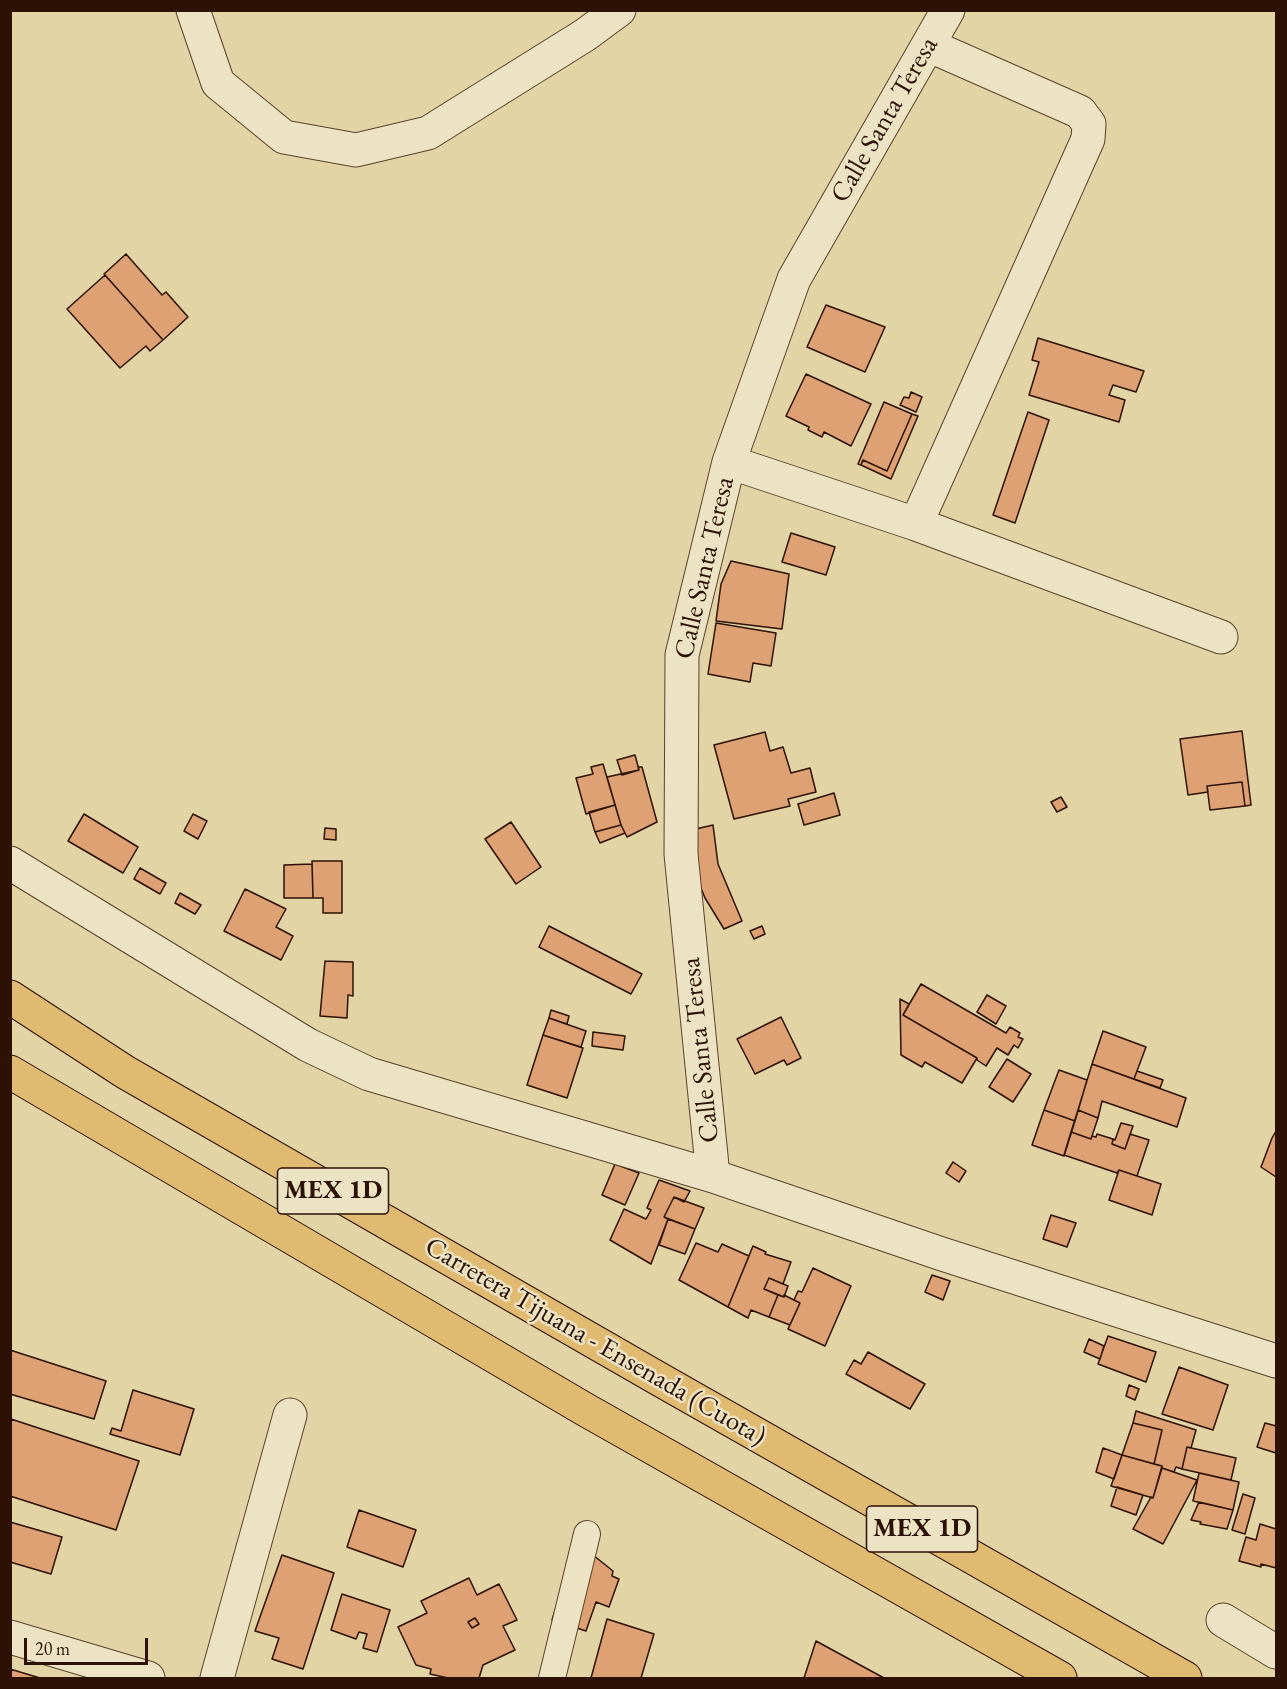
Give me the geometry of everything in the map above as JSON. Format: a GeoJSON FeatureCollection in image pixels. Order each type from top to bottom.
{"type":"FeatureCollection","features":[{"type":"Feature","properties":{"kind":"highway","name":"Carretera Tijuana - Ensenada (Cuota)"},"geometry":{"type":"LineString","coordinates":[[10,997],[125,1072],[1185,1678]]}},
{"type":"Feature","properties":{"kind":"highway","name":"MEX 1D"},"geometry":{"type":"LineString","coordinates":[[10,1072],[586,1410],[1060,1678]]}},
{"type":"Feature","properties":{"kind":"street"},"geometry":{"type":"LineString","coordinates":[[193,10],[218,83],[284,137],[356,150],[428,133],[585,35],[619,10]]}},
{"type":"Feature","properties":{"kind":"street","name":"Calle Santa Teresa"},"geometry":{"type":"LineString","coordinates":[[713,1176],[681,854],[682,655],[729,462],[794,279],[948,10]]}},
{"type":"Feature","properties":{"kind":"street"},"geometry":{"type":"LineString","coordinates":[[915,524],[1088,139],[1089,124],[1080,112],[928,45]]}},
{"type":"Feature","properties":{"kind":"street"},"geometry":{"type":"LineString","coordinates":[[729,462],[915,524],[1221,638]]}},
{"type":"Feature","properties":{"kind":"street"},"geometry":{"type":"LineString","coordinates":[[10,864],[308,1045],[369,1074],[713,1176],[942,1254],[1276,1361]]}},
{"type":"Feature","properties":{"kind":"street"},"geometry":{"type":"LineString","coordinates":[[216,1678],[290,1415]]}},
{"type":"Feature","properties":{"kind":"street"},"geometry":{"type":"LineString","coordinates":[[1223,1620],[1276,1652]]}},
{"type":"Feature","properties":{"kind":"street"},"geometry":{"type":"LineString","coordinates":[[10,1637],[148,1678]]}},
{"type":"Feature","properties":{"kind":"lane"},"geometry":{"type":"LineString","coordinates":[[552,1678],[587,1534]]}},
{"type":"Feature","properties":{"kind":"building"},"geometry":{"type":"Polygon","coordinates":[[[126,254],[162,295],[166,292],[188,317],[163,340],[104,274],[126,254]]]}},
{"type":"Feature","properties":{"kind":"building"},"geometry":{"type":"Polygon","coordinates":[[[105,275],[163,340],[150,351],[146,346],[120,368],[67,309],[105,275]]]}},
{"type":"Feature","properties":{"kind":"building"},"geometry":{"type":"Polygon","coordinates":[[[826,305],[885,327],[865,372],[807,347],[826,305]]]}},
{"type":"Feature","properties":{"kind":"building"},"geometry":{"type":"Polygon","coordinates":[[[1038,338],[1144,371],[1136,392],[1113,385],[1109,395],[1125,400],[1119,422],[1029,395],[1039,362],[1032,360],[1038,338]]]}},
{"type":"Feature","properties":{"kind":"building"},"geometry":{"type":"Polygon","coordinates":[[[806,374],[871,404],[851,446],[824,432],[822,437],[808,430],[809,427],[786,416],[806,374]]]}},
{"type":"Feature","properties":{"kind":"building"},"geometry":{"type":"Polygon","coordinates":[[[911,392],[922,397],[916,412],[900,405],[904,397],[909,398],[911,392]]]}},
{"type":"Feature","properties":{"kind":"building"},"geometry":{"type":"Polygon","coordinates":[[[884,402],[912,414],[887,471],[863,460],[861,465],[858,464],[884,402]]]}},
{"type":"Feature","properties":{"kind":"building"},"geometry":{"type":"Polygon","coordinates":[[[1028,412],[1049,420],[1015,523],[993,515],[1028,412]]]}},
{"type":"Feature","properties":{"kind":"building"},"geometry":{"type":"Polygon","coordinates":[[[912,414],[918,416],[891,479],[861,465],[863,460],[887,471],[912,414]]]}},
{"type":"Feature","properties":{"kind":"building"},"geometry":{"type":"Polygon","coordinates":[[[791,533],[835,547],[826,575],[782,562],[791,533]]]}},
{"type":"Feature","properties":{"kind":"building"},"geometry":{"type":"Polygon","coordinates":[[[731,561],[789,574],[782,629],[716,621],[721,584],[731,561]]]}},
{"type":"Feature","properties":{"kind":"building"},"geometry":{"type":"Polygon","coordinates":[[[716,623],[776,633],[771,666],[753,663],[750,682],[708,674],[716,623]]]}},
{"type":"Feature","properties":{"kind":"building"},"geometry":{"type":"Polygon","coordinates":[[[1242,731],[1251,805],[1245,806],[1242,782],[1207,786],[1208,792],[1188,795],[1180,739],[1242,731]]]}},
{"type":"Feature","properties":{"kind":"building"},"geometry":{"type":"Polygon","coordinates":[[[765,732],[770,751],[783,747],[791,773],[810,768],[816,792],[788,799],[790,806],[734,819],[714,745],[765,732]]]}},
{"type":"Feature","properties":{"kind":"building"},"geometry":{"type":"Polygon","coordinates":[[[635,755],[639,770],[622,775],[617,760],[635,755]]]}},
{"type":"Feature","properties":{"kind":"building"},"geometry":{"type":"Polygon","coordinates":[[[603,764],[615,805],[586,814],[576,778],[593,774],[591,767],[603,764]]]}},
{"type":"Feature","properties":{"kind":"building"},"geometry":{"type":"Polygon","coordinates":[[[638,767],[642,767],[657,822],[627,837],[621,825],[607,777],[639,770],[638,767]]]}},
{"type":"Feature","properties":{"kind":"building"},"geometry":{"type":"Polygon","coordinates":[[[1242,782],[1245,806],[1210,810],[1207,786],[1242,782]]]}},
{"type":"Feature","properties":{"kind":"building"},"geometry":{"type":"Polygon","coordinates":[[[834,793],[840,815],[804,825],[798,804],[834,793]]]}},
{"type":"Feature","properties":{"kind":"building"},"geometry":{"type":"Polygon","coordinates":[[[1061,797],[1067,807],[1057,812],[1051,802],[1061,797]]]}},
{"type":"Feature","properties":{"kind":"building"},"geometry":{"type":"Polygon","coordinates":[[[615,805],[621,825],[595,832],[589,812],[615,805]]]}},
{"type":"Feature","properties":{"kind":"building"},"geometry":{"type":"Polygon","coordinates":[[[84,814],[138,847],[123,873],[68,841],[84,814]]]}},
{"type":"Feature","properties":{"kind":"building"},"geometry":{"type":"Polygon","coordinates":[[[193,814],[207,821],[198,839],[184,831],[193,814]]]}},
{"type":"Feature","properties":{"kind":"building"},"geometry":{"type":"Polygon","coordinates":[[[511,822],[541,867],[516,884],[485,839],[511,822]]]}},
{"type":"Feature","properties":{"kind":"building"},"geometry":{"type":"Polygon","coordinates":[[[621,825],[625,833],[600,843],[595,832],[621,825]]]}},
{"type":"Feature","properties":{"kind":"building"},"geometry":{"type":"Polygon","coordinates":[[[713,825],[718,864],[742,921],[724,929],[705,898],[694,871],[687,831],[713,825]]]}},
{"type":"Feature","properties":{"kind":"building"},"geometry":{"type":"Polygon","coordinates":[[[325,828],[336,829],[336,840],[324,839],[325,828]]]}},
{"type":"Feature","properties":{"kind":"building"},"geometry":{"type":"Polygon","coordinates":[[[312,861],[342,861],[342,913],[323,913],[323,898],[313,898],[312,861]]]}},
{"type":"Feature","properties":{"kind":"building"},"geometry":{"type":"Polygon","coordinates":[[[312,864],[313,898],[284,898],[284,865],[312,864]]]}},
{"type":"Feature","properties":{"kind":"building"},"geometry":{"type":"Polygon","coordinates":[[[140,868],[166,883],[160,894],[134,879],[140,868]]]}},
{"type":"Feature","properties":{"kind":"building"},"geometry":{"type":"Polygon","coordinates":[[[245,889],[286,909],[276,927],[293,936],[281,960],[224,931],[245,889]]]}},
{"type":"Feature","properties":{"kind":"building"},"geometry":{"type":"Polygon","coordinates":[[[180,893],[201,905],[195,914],[175,903],[180,893]]]}},
{"type":"Feature","properties":{"kind":"building"},"geometry":{"type":"Polygon","coordinates":[[[549,926],[642,974],[631,994],[539,947],[549,926]]]}},
{"type":"Feature","properties":{"kind":"building"},"geometry":{"type":"Polygon","coordinates":[[[762,926],[765,934],[754,939],[750,931],[762,926]]]}},
{"type":"Feature","properties":{"kind":"building"},"geometry":{"type":"Polygon","coordinates":[[[325,961],[353,962],[353,996],[348,995],[347,1018],[320,1016],[325,961]]]}},
{"type":"Feature","properties":{"kind":"building"},"geometry":{"type":"Polygon","coordinates":[[[921,984],[1006,1033],[1010,1027],[1020,1033],[1018,1037],[1023,1039],[1018,1048],[1014,1045],[1008,1055],[997,1048],[986,1066],[977,1058],[903,1015],[921,984]]]}},
{"type":"Feature","properties":{"kind":"building"},"geometry":{"type":"Polygon","coordinates":[[[987,995],[1006,1006],[996,1024],[977,1012],[987,995]]]}},
{"type":"Feature","properties":{"kind":"building"},"geometry":{"type":"Polygon","coordinates":[[[900,999],[909,1004],[903,1015],[977,1058],[962,1083],[925,1062],[922,1067],[901,1055],[900,999]]]}},
{"type":"Feature","properties":{"kind":"building"},"geometry":{"type":"Polygon","coordinates":[[[551,1010],[569,1016],[567,1024],[549,1018],[551,1010]]]}},
{"type":"Feature","properties":{"kind":"building"},"geometry":{"type":"Polygon","coordinates":[[[781,1017],[801,1058],[787,1065],[784,1060],[755,1074],[737,1039],[781,1017]]]}},
{"type":"Feature","properties":{"kind":"building"},"geometry":{"type":"Polygon","coordinates":[[[549,1018],[586,1031],[581,1047],[543,1035],[549,1018]]]}},
{"type":"Feature","properties":{"kind":"building"},"geometry":{"type":"Polygon","coordinates":[[[1103,1031],[1146,1047],[1134,1079],[1092,1064],[1103,1031]]]}},
{"type":"Feature","properties":{"kind":"building"},"geometry":{"type":"Polygon","coordinates":[[[593,1032],[625,1036],[623,1050],[592,1046],[593,1032]]]}},
{"type":"Feature","properties":{"kind":"building"},"geometry":{"type":"Polygon","coordinates":[[[543,1035],[583,1048],[567,1098],[527,1085],[543,1035]]]}},
{"type":"Feature","properties":{"kind":"building"},"geometry":{"type":"Polygon","coordinates":[[[1007,1059],[1031,1074],[1013,1102],[989,1087],[1007,1059]]]}},
{"type":"Feature","properties":{"kind":"building"},"geometry":{"type":"Polygon","coordinates":[[[1092,1064],[1186,1098],[1177,1127],[1102,1101],[1098,1118],[1078,1110],[1092,1064]]]}},
{"type":"Feature","properties":{"kind":"building"},"geometry":{"type":"Polygon","coordinates":[[[1059,1070],[1087,1080],[1075,1121],[1044,1110],[1059,1070]]]}},
{"type":"Feature","properties":{"kind":"building"},"geometry":{"type":"Polygon","coordinates":[[[1137,1071],[1163,1080],[1160,1088],[1134,1079],[1137,1071]]]}},
{"type":"Feature","properties":{"kind":"building"},"geometry":{"type":"Polygon","coordinates":[[[1044,1110],[1075,1121],[1064,1156],[1032,1145],[1044,1110]]]}},
{"type":"Feature","properties":{"kind":"building"},"geometry":{"type":"Polygon","coordinates":[[[1078,1110],[1098,1118],[1091,1139],[1071,1132],[1078,1110]]]}},
{"type":"Feature","properties":{"kind":"building"},"geometry":{"type":"Polygon","coordinates":[[[1121,1123],[1133,1126],[1125,1149],[1112,1144],[1121,1123]]]}},
{"type":"Feature","properties":{"kind":"building"},"geometry":{"type":"Polygon","coordinates":[[[1276,1131],[1276,1177],[1261,1167],[1276,1131]]]}},
{"type":"Feature","properties":{"kind":"building"},"geometry":{"type":"Polygon","coordinates":[[[1071,1132],[1091,1139],[1097,1134],[1113,1139],[1112,1144],[1125,1149],[1130,1134],[1149,1140],[1137,1176],[1119,1170],[1117,1173],[1064,1155],[1071,1132]]]}},
{"type":"Feature","properties":{"kind":"building"},"geometry":{"type":"Polygon","coordinates":[[[953,1162],[966,1171],[959,1182],[946,1173],[953,1162]]]}},
{"type":"Feature","properties":{"kind":"building"},"geometry":{"type":"Polygon","coordinates":[[[615,1164],[639,1173],[625,1205],[602,1195],[615,1164]]]}},
{"type":"Feature","properties":{"kind":"building"},"geometry":{"type":"Polygon","coordinates":[[[1119,1170],[1161,1184],[1152,1215],[1109,1200],[1119,1170]]]}},
{"type":"Feature","properties":{"kind":"building"},"geometry":{"type":"Polygon","coordinates":[[[659,1180],[690,1191],[684,1202],[674,1197],[664,1217],[668,1219],[651,1264],[610,1240],[624,1209],[646,1219],[651,1210],[647,1208],[659,1180]]]}},
{"type":"Feature","properties":{"kind":"building"},"geometry":{"type":"Polygon","coordinates":[[[674,1197],[704,1208],[695,1229],[664,1217],[674,1197]]]}},
{"type":"Feature","properties":{"kind":"building"},"geometry":{"type":"Polygon","coordinates":[[[1051,1215],[1076,1223],[1067,1247],[1043,1239],[1051,1215]]]}},
{"type":"Feature","properties":{"kind":"building"},"geometry":{"type":"Polygon","coordinates":[[[668,1219],[695,1229],[685,1254],[659,1245],[668,1219]]]}},
{"type":"Feature","properties":{"kind":"building"},"geometry":{"type":"Polygon","coordinates":[[[696,1243],[718,1252],[722,1244],[749,1256],[728,1307],[679,1280],[696,1243]]]}},
{"type":"Feature","properties":{"kind":"building"},"geometry":{"type":"Polygon","coordinates":[[[753,1246],[766,1252],[765,1254],[791,1262],[783,1284],[769,1278],[764,1289],[778,1295],[769,1317],[751,1310],[748,1318],[728,1307],[753,1246]]]}},
{"type":"Feature","properties":{"kind":"building"},"geometry":{"type":"Polygon","coordinates":[[[813,1268],[851,1286],[825,1346],[788,1329],[800,1303],[794,1300],[798,1291],[802,1292],[813,1268]]]}},
{"type":"Feature","properties":{"kind":"building"},"geometry":{"type":"Polygon","coordinates":[[[932,1275],[950,1281],[943,1300],[925,1292],[932,1275]]]}},
{"type":"Feature","properties":{"kind":"building"},"geometry":{"type":"Polygon","coordinates":[[[769,1278],[788,1286],[784,1297],[764,1289],[769,1278]]]}},
{"type":"Feature","properties":{"kind":"building"},"geometry":{"type":"Polygon","coordinates":[[[778,1295],[784,1297],[784,1295],[800,1303],[790,1325],[769,1317],[778,1295]]]}},
{"type":"Feature","properties":{"kind":"building"},"geometry":{"type":"Polygon","coordinates":[[[1108,1336],[1156,1352],[1146,1382],[1098,1364],[1108,1336]]]}},
{"type":"Feature","properties":{"kind":"building"},"geometry":{"type":"Polygon","coordinates":[[[1089,1339],[1104,1346],[1100,1359],[1084,1352],[1089,1339]]]}},
{"type":"Feature","properties":{"kind":"building"},"geometry":{"type":"Polygon","coordinates":[[[10,1350],[106,1381],[94,1419],[10,1394],[10,1350]]]}},
{"type":"Feature","properties":{"kind":"building"},"geometry":{"type":"Polygon","coordinates":[[[868,1352],[925,1384],[910,1409],[846,1374],[854,1360],[861,1364],[868,1352]]]}},
{"type":"Feature","properties":{"kind":"building"},"geometry":{"type":"Polygon","coordinates":[[[1179,1367],[1228,1385],[1213,1430],[1162,1414],[1179,1367]]]}},
{"type":"Feature","properties":{"kind":"building"},"geometry":{"type":"Polygon","coordinates":[[[1129,1385],[1139,1389],[1135,1400],[1126,1396],[1129,1385]]]}},
{"type":"Feature","properties":{"kind":"building"},"geometry":{"type":"Polygon","coordinates":[[[133,1390],[194,1409],[180,1455],[110,1434],[112,1428],[121,1431],[133,1390]]]}},
{"type":"Feature","properties":{"kind":"building"},"geometry":{"type":"Polygon","coordinates":[[[1136,1411],[1196,1430],[1191,1448],[1187,1447],[1182,1469],[1176,1467],[1174,1472],[1154,1464],[1162,1430],[1133,1423],[1136,1411]]]}},
{"type":"Feature","properties":{"kind":"building"},"geometry":{"type":"Polygon","coordinates":[[[11,1419],[139,1461],[116,1530],[10,1496],[11,1419]]]}},
{"type":"Feature","properties":{"kind":"building"},"geometry":{"type":"Polygon","coordinates":[[[1133,1423],[1162,1430],[1154,1464],[1122,1455],[1133,1423]]]}},
{"type":"Feature","properties":{"kind":"building"},"geometry":{"type":"Polygon","coordinates":[[[1265,1423],[1276,1426],[1276,1453],[1257,1447],[1265,1423]]]}},
{"type":"Feature","properties":{"kind":"building"},"geometry":{"type":"Polygon","coordinates":[[[1187,1447],[1236,1458],[1231,1480],[1182,1469],[1187,1447]]]}},
{"type":"Feature","properties":{"kind":"building"},"geometry":{"type":"Polygon","coordinates":[[[1103,1448],[1122,1455],[1114,1479],[1096,1472],[1103,1448]]]}},
{"type":"Feature","properties":{"kind":"building"},"geometry":{"type":"Polygon","coordinates":[[[1122,1455],[1162,1466],[1153,1498],[1111,1486],[1122,1455]]]}},
{"type":"Feature","properties":{"kind":"building"},"geometry":{"type":"Polygon","coordinates":[[[1162,1468],[1197,1480],[1163,1544],[1133,1529],[1151,1497],[1153,1498],[1162,1468]]]}},
{"type":"Feature","properties":{"kind":"building"},"geometry":{"type":"Polygon","coordinates":[[[1199,1473],[1239,1482],[1233,1510],[1193,1501],[1199,1473]]]}},
{"type":"Feature","properties":{"kind":"building"},"geometry":{"type":"Polygon","coordinates":[[[1117,1487],[1143,1495],[1136,1515],[1111,1506],[1117,1487]]]}},
{"type":"Feature","properties":{"kind":"building"},"geometry":{"type":"Polygon","coordinates":[[[1243,1494],[1255,1498],[1245,1534],[1232,1530],[1243,1494]]]}},
{"type":"Feature","properties":{"kind":"building"},"geometry":{"type":"Polygon","coordinates":[[[1199,1502],[1233,1510],[1227,1529],[1191,1520],[1199,1502]]]}},
{"type":"Feature","properties":{"kind":"building"},"geometry":{"type":"Polygon","coordinates":[[[359,1510],[416,1530],[403,1567],[347,1547],[359,1510]]]}},
{"type":"Feature","properties":{"kind":"building"},"geometry":{"type":"Polygon","coordinates":[[[10,1522],[62,1537],[51,1574],[10,1562],[10,1522]]]}},
{"type":"Feature","properties":{"kind":"building"},"geometry":{"type":"Polygon","coordinates":[[[1260,1524],[1276,1529],[1276,1568],[1261,1564],[1261,1567],[1239,1561],[1246,1537],[1256,1540],[1260,1524]]]}},
{"type":"Feature","properties":{"kind":"building"},"geometry":{"type":"Polygon","coordinates":[[[575,1546],[588,1551],[613,1571],[612,1576],[619,1579],[609,1607],[596,1602],[586,1631],[552,1620],[575,1546]]]}},
{"type":"Feature","properties":{"kind":"building"},"geometry":{"type":"Polygon","coordinates":[[[282,1555],[334,1573],[303,1669],[272,1659],[279,1638],[255,1631],[282,1555]]]}},
{"type":"Feature","properties":{"kind":"building"},"geometry":{"type":"Polygon","coordinates":[[[469,1578],[477,1595],[499,1584],[517,1620],[503,1626],[515,1650],[483,1665],[479,1678],[448,1678],[430,1674],[431,1669],[416,1665],[398,1627],[427,1613],[421,1601],[469,1578]],[[475,1618],[468,1622],[472,1628],[479,1624],[475,1618]]]}},
{"type":"Feature","properties":{"kind":"building"},"geometry":{"type":"Polygon","coordinates":[[[342,1594],[390,1610],[377,1652],[363,1648],[367,1634],[359,1632],[356,1639],[331,1630],[342,1594]]]}},
{"type":"Feature","properties":{"kind":"building"},"geometry":{"type":"Polygon","coordinates":[[[475,1618],[479,1624],[472,1628],[468,1622],[475,1618]]]}},
{"type":"Feature","properties":{"kind":"building"},"geometry":{"type":"Polygon","coordinates":[[[607,1619],[654,1634],[641,1678],[591,1678],[607,1619]]]}},
{"type":"Feature","properties":{"kind":"building"},"geometry":{"type":"Polygon","coordinates":[[[816,1641],[884,1678],[804,1678],[816,1641]]]}},
{"type":"Feature","properties":{"kind":"building"},"geometry":{"type":"Polygon","coordinates":[[[10,1669],[40,1678],[10,1678],[10,1669]]]}}]}
